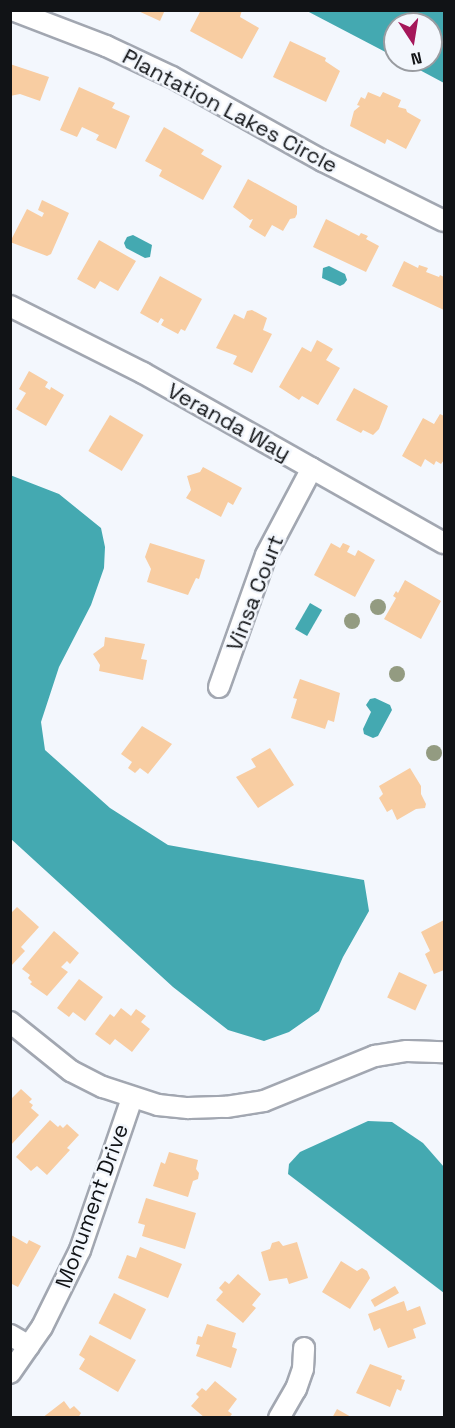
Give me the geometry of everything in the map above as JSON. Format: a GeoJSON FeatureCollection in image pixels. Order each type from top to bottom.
{"type":"FeatureCollection","features":[{"type":"Feature","properties":{"kind":"street","name":"Plantation Lakes Circle"},"geometry":{"type":"LineString","coordinates":[[12,10],[106,46],[172,77],[323,162],[444,221]]}},
{"type":"Feature","properties":{"kind":"street","name":"Veranda Way"},"geometry":{"type":"LineString","coordinates":[[10,306],[143,373],[444,543]]}},
{"type":"Feature","properties":{"kind":"street","name":"Vinsa Court"},"geometry":{"type":"LineString","coordinates":[[219,687],[266,555],[312,468]]}},
{"type":"Feature","properties":{"kind":"street"},"geometry":{"type":"LineString","coordinates":[[10,1022],[71,1071],[103,1087],[132,1098],[188,1108],[226,1107],[264,1101],[375,1056],[407,1051],[444,1052]]}},
{"type":"Feature","properties":{"kind":"street","name":"Monument Drive"},"geometry":{"type":"LineString","coordinates":[[10,1373],[60,1294],[80,1250],[132,1098]]}},
{"type":"Feature","properties":{"kind":"street"},"geometry":{"type":"LineString","coordinates":[[10,1335],[29,1346]]}},
{"type":"Feature","properties":{"kind":"street"},"geometry":{"type":"LineString","coordinates":[[279,1418],[296,1389],[303,1369],[304,1348]]}},
{"type":"Feature","properties":{"kind":"water"},"geometry":{"type":"Polygon","coordinates":[[[307,11],[444,11],[444,83],[423,72],[443,72],[443,12],[383,12],[383,51],[307,11]]]}},
{"type":"Feature","properties":{"kind":"water"},"geometry":{"type":"Polygon","coordinates":[[[133,235],[152,245],[150,257],[145,258],[126,248],[124,243],[127,237],[133,235]]]}},
{"type":"Feature","properties":{"kind":"water"},"geometry":{"type":"Polygon","coordinates":[[[329,266],[345,274],[347,280],[344,284],[340,286],[322,278],[323,268],[329,266]]]}},
{"type":"Feature","properties":{"kind":"water"},"geometry":{"type":"Polygon","coordinates":[[[10,475],[59,494],[101,528],[105,547],[104,568],[91,605],[59,667],[41,722],[45,750],[110,808],[168,845],[364,880],[369,911],[343,957],[319,1011],[289,1032],[264,1041],[228,1030],[173,987],[11,839],[10,475]]]}},
{"type":"Feature","properties":{"kind":"water"},"geometry":{"type":"Polygon","coordinates":[[[310,603],[322,610],[307,636],[295,629],[310,603]]]}},
{"type":"Feature","properties":{"kind":"water"},"geometry":{"type":"Polygon","coordinates":[[[375,698],[390,705],[392,710],[378,736],[373,738],[364,734],[363,729],[371,712],[366,705],[370,699],[375,698]]]}},
{"type":"Feature","properties":{"kind":"water"},"geometry":{"type":"Polygon","coordinates":[[[368,1121],[392,1122],[423,1143],[444,1167],[444,1293],[288,1174],[289,1164],[300,1152],[368,1121]]]}},
{"type":"Feature","properties":{"kind":"building"},"geometry":{"type":"Polygon","coordinates":[[[136,10],[165,10],[160,21],[136,10]]]}},
{"type":"Feature","properties":{"kind":"building"},"geometry":{"type":"Polygon","coordinates":[[[201,10],[242,10],[240,17],[259,28],[242,59],[190,31],[201,10]]]}},
{"type":"Feature","properties":{"kind":"building"},"geometry":{"type":"Polygon","coordinates":[[[290,41],[326,58],[325,61],[340,71],[326,102],[273,77],[290,41]]]}},
{"type":"Feature","properties":{"kind":"building"},"geometry":{"type":"Polygon","coordinates":[[[10,64],[49,77],[40,101],[20,94],[10,96],[10,64]]]}},
{"type":"Feature","properties":{"kind":"building"},"geometry":{"type":"Polygon","coordinates":[[[79,87],[115,103],[112,108],[130,116],[116,149],[96,140],[99,135],[82,127],[77,137],[60,130],[79,87]]]}},
{"type":"Feature","properties":{"kind":"building"},"geometry":{"type":"Polygon","coordinates":[[[368,92],[380,97],[383,92],[401,100],[398,107],[406,109],[407,112],[421,120],[406,149],[387,139],[385,144],[350,126],[354,111],[360,106],[357,105],[361,97],[365,99],[368,92]]]}},
{"type":"Feature","properties":{"kind":"building"},"geometry":{"type":"Polygon","coordinates":[[[164,127],[204,150],[201,154],[222,166],[203,200],[159,176],[162,170],[145,161],[164,127]]]}},
{"type":"Feature","properties":{"kind":"building"},"geometry":{"type":"Polygon","coordinates":[[[248,179],[297,206],[295,218],[290,219],[283,231],[272,225],[265,237],[249,227],[253,219],[250,220],[233,207],[248,179]]]}},
{"type":"Feature","properties":{"kind":"building"},"geometry":{"type":"Polygon","coordinates":[[[42,200],[69,213],[51,254],[47,256],[10,242],[27,209],[42,217],[44,213],[38,210],[42,200]]]}},
{"type":"Feature","properties":{"kind":"building"},"geometry":{"type":"Polygon","coordinates":[[[326,219],[359,236],[361,233],[368,236],[366,239],[379,246],[366,272],[313,247],[326,219]]]}},
{"type":"Feature","properties":{"kind":"building"},"geometry":{"type":"Polygon","coordinates":[[[99,240],[136,261],[118,291],[100,281],[95,289],[77,279],[99,240]]]}},
{"type":"Feature","properties":{"kind":"building"},"geometry":{"type":"Polygon","coordinates":[[[404,261],[418,268],[419,265],[428,268],[426,272],[444,277],[444,310],[392,286],[404,261]]]}},
{"type":"Feature","properties":{"kind":"building"},"geometry":{"type":"Polygon","coordinates":[[[160,276],[202,299],[185,331],[181,329],[178,334],[161,325],[164,320],[161,318],[158,323],[140,313],[160,276]]]}},
{"type":"Feature","properties":{"kind":"building"},"geometry":{"type":"Polygon","coordinates":[[[252,310],[267,318],[263,330],[272,334],[252,373],[233,364],[237,356],[216,348],[234,314],[244,319],[247,311],[252,310]]]}},
{"type":"Feature","properties":{"kind":"building"},"geometry":{"type":"Polygon","coordinates":[[[317,340],[333,349],[326,360],[340,368],[318,405],[302,396],[299,400],[279,387],[302,347],[311,352],[317,340]]]}},
{"type":"Feature","properties":{"kind":"building"},"geometry":{"type":"Polygon","coordinates":[[[29,371],[48,382],[45,387],[50,390],[51,387],[64,395],[46,426],[16,409],[26,393],[19,389],[29,371]]]}},
{"type":"Feature","properties":{"kind":"building"},"geometry":{"type":"Polygon","coordinates":[[[354,388],[388,406],[379,429],[373,435],[363,430],[361,433],[336,420],[354,388]]]}},
{"type":"Feature","properties":{"kind":"building"},"geometry":{"type":"Polygon","coordinates":[[[440,414],[444,416],[444,460],[441,464],[436,461],[434,465],[425,459],[421,467],[402,456],[423,418],[434,424],[440,414]]]}},
{"type":"Feature","properties":{"kind":"building"},"geometry":{"type":"Polygon","coordinates":[[[110,415],[143,435],[122,471],[88,451],[110,415]]]}},
{"type":"Feature","properties":{"kind":"building"},"geometry":{"type":"Polygon","coordinates":[[[203,467],[242,488],[233,505],[228,502],[221,517],[186,498],[191,490],[187,476],[200,472],[203,467]]]}},
{"type":"Feature","properties":{"kind":"building"},"geometry":{"type":"Polygon","coordinates":[[[150,543],[205,560],[199,579],[196,578],[188,595],[147,582],[151,569],[145,557],[150,543]]]}},
{"type":"Feature","properties":{"kind":"building"},"geometry":{"type":"Polygon","coordinates":[[[331,543],[340,548],[343,543],[350,546],[347,552],[355,556],[358,550],[375,560],[355,597],[314,575],[331,543]]]}},
{"type":"Feature","properties":{"kind":"building"},"geometry":{"type":"Polygon","coordinates":[[[405,580],[441,601],[421,639],[384,619],[396,598],[393,596],[396,591],[398,593],[405,580]]]}},
{"type":"Feature","properties":{"kind":"building"},"geometry":{"type":"Polygon","coordinates":[[[105,637],[145,644],[141,659],[147,660],[143,680],[99,671],[100,665],[93,654],[104,646],[105,637]]]}},
{"type":"Feature","properties":{"kind":"building"},"geometry":{"type":"Polygon","coordinates":[[[300,679],[340,693],[334,722],[328,720],[325,729],[291,718],[297,699],[293,698],[300,679]]]}},
{"type":"Feature","properties":{"kind":"building"},"geometry":{"type":"Polygon","coordinates":[[[142,726],[172,744],[148,774],[140,768],[135,773],[128,768],[132,762],[121,754],[142,726]]]}},
{"type":"Feature","properties":{"kind":"building"},"geometry":{"type":"Polygon","coordinates":[[[270,748],[294,785],[258,808],[236,777],[256,767],[251,759],[270,748]]]}},
{"type":"Feature","properties":{"kind":"building"},"geometry":{"type":"Polygon","coordinates":[[[410,768],[421,786],[425,808],[416,809],[397,820],[392,809],[387,812],[379,798],[383,794],[379,786],[410,768]]]}},
{"type":"Feature","properties":{"kind":"building"},"geometry":{"type":"Polygon","coordinates":[[[17,907],[39,927],[21,947],[25,951],[10,967],[10,914],[17,907]]]}},
{"type":"Feature","properties":{"kind":"building"},"geometry":{"type":"Polygon","coordinates":[[[444,920],[444,970],[434,974],[425,954],[430,951],[421,932],[444,920]]]}},
{"type":"Feature","properties":{"kind":"building"},"geometry":{"type":"Polygon","coordinates":[[[54,931],[79,953],[70,964],[67,961],[61,967],[68,972],[47,996],[30,984],[32,982],[28,978],[30,975],[22,969],[54,931]]]}},
{"type":"Feature","properties":{"kind":"building"},"geometry":{"type":"Polygon","coordinates":[[[399,972],[427,985],[415,1010],[387,997],[399,972]]]}},
{"type":"Feature","properties":{"kind":"building"},"geometry":{"type":"Polygon","coordinates":[[[79,979],[103,997],[85,1021],[73,1012],[69,1017],[57,1008],[79,979]]]}},
{"type":"Feature","properties":{"kind":"building"},"geometry":{"type":"Polygon","coordinates":[[[121,1008],[131,1016],[136,1009],[146,1016],[141,1022],[150,1029],[132,1052],[115,1039],[110,1045],[95,1034],[110,1014],[114,1017],[121,1008]]]}},
{"type":"Feature","properties":{"kind":"building"},"geometry":{"type":"Polygon","coordinates":[[[21,1089],[32,1099],[29,1102],[33,1105],[31,1108],[39,1115],[10,1146],[10,1100],[21,1089]]]}},
{"type":"Feature","properties":{"kind":"building"},"geometry":{"type":"Polygon","coordinates":[[[50,1120],[58,1127],[60,1125],[63,1128],[67,1124],[79,1135],[67,1148],[70,1150],[47,1175],[37,1166],[31,1171],[16,1157],[50,1120]]]}},
{"type":"Feature","properties":{"kind":"building"},"geometry":{"type":"Polygon","coordinates":[[[169,1152],[198,1160],[196,1169],[199,1173],[198,1179],[193,1181],[188,1197],[153,1186],[161,1162],[165,1164],[169,1152]]]}},
{"type":"Feature","properties":{"kind":"building"},"geometry":{"type":"Polygon","coordinates":[[[146,1198],[196,1213],[185,1249],[142,1236],[145,1225],[138,1223],[146,1198]]]}},
{"type":"Feature","properties":{"kind":"building"},"geometry":{"type":"Polygon","coordinates":[[[11,1235],[27,1244],[29,1240],[41,1246],[18,1287],[10,1283],[11,1235]]]}},
{"type":"Feature","properties":{"kind":"building"},"geometry":{"type":"Polygon","coordinates":[[[279,1241],[283,1246],[297,1242],[308,1278],[289,1284],[287,1278],[269,1281],[261,1252],[270,1249],[272,1243],[279,1241]]]}},
{"type":"Feature","properties":{"kind":"building"},"geometry":{"type":"Polygon","coordinates":[[[140,1247],[182,1264],[168,1298],[118,1278],[127,1255],[136,1258],[140,1247]]]}},
{"type":"Feature","properties":{"kind":"building"},"geometry":{"type":"Polygon","coordinates":[[[341,1261],[357,1271],[362,1268],[367,1271],[370,1278],[350,1309],[322,1292],[341,1261]]]}},
{"type":"Feature","properties":{"kind":"building"},"geometry":{"type":"Polygon","coordinates":[[[238,1274],[261,1294],[252,1305],[256,1308],[243,1323],[216,1300],[223,1292],[219,1288],[225,1281],[229,1284],[238,1274]]]}},
{"type":"Feature","properties":{"kind":"building"},"geometry":{"type":"Polygon","coordinates":[[[395,1286],[399,1293],[375,1307],[371,1300],[395,1286]]]}},
{"type":"Feature","properties":{"kind":"building"},"geometry":{"type":"Polygon","coordinates":[[[114,1293],[146,1309],[131,1340],[99,1323],[114,1293]]]}},
{"type":"Feature","properties":{"kind":"building"},"geometry":{"type":"Polygon","coordinates":[[[404,1301],[407,1311],[420,1306],[426,1324],[413,1329],[416,1338],[388,1348],[380,1328],[374,1331],[368,1314],[404,1301]]]}},
{"type":"Feature","properties":{"kind":"building"},"geometry":{"type":"Polygon","coordinates":[[[207,1324],[236,1333],[232,1347],[237,1349],[231,1368],[196,1356],[200,1345],[196,1344],[198,1336],[202,1337],[207,1324]]]}},
{"type":"Feature","properties":{"kind":"building"},"geometry":{"type":"Polygon","coordinates":[[[90,1335],[136,1360],[118,1392],[79,1369],[85,1359],[79,1355],[90,1335]]]}},
{"type":"Feature","properties":{"kind":"building"},"geometry":{"type":"Polygon","coordinates":[[[370,1364],[402,1376],[401,1379],[405,1380],[401,1391],[397,1389],[390,1407],[356,1393],[370,1364]]]}},
{"type":"Feature","properties":{"kind":"building"},"geometry":{"type":"Polygon","coordinates":[[[215,1381],[237,1399],[228,1411],[232,1414],[229,1418],[205,1418],[191,1406],[199,1397],[196,1394],[202,1388],[206,1391],[215,1381]]]}},
{"type":"Feature","properties":{"kind":"building"},"geometry":{"type":"Polygon","coordinates":[[[64,1401],[70,1409],[74,1406],[81,1413],[78,1418],[42,1418],[64,1401]]]}},
{"type":"Feature","properties":{"kind":"building"},"geometry":{"type":"Polygon","coordinates":[[[337,1409],[353,1418],[332,1418],[337,1409]]]}}]}
